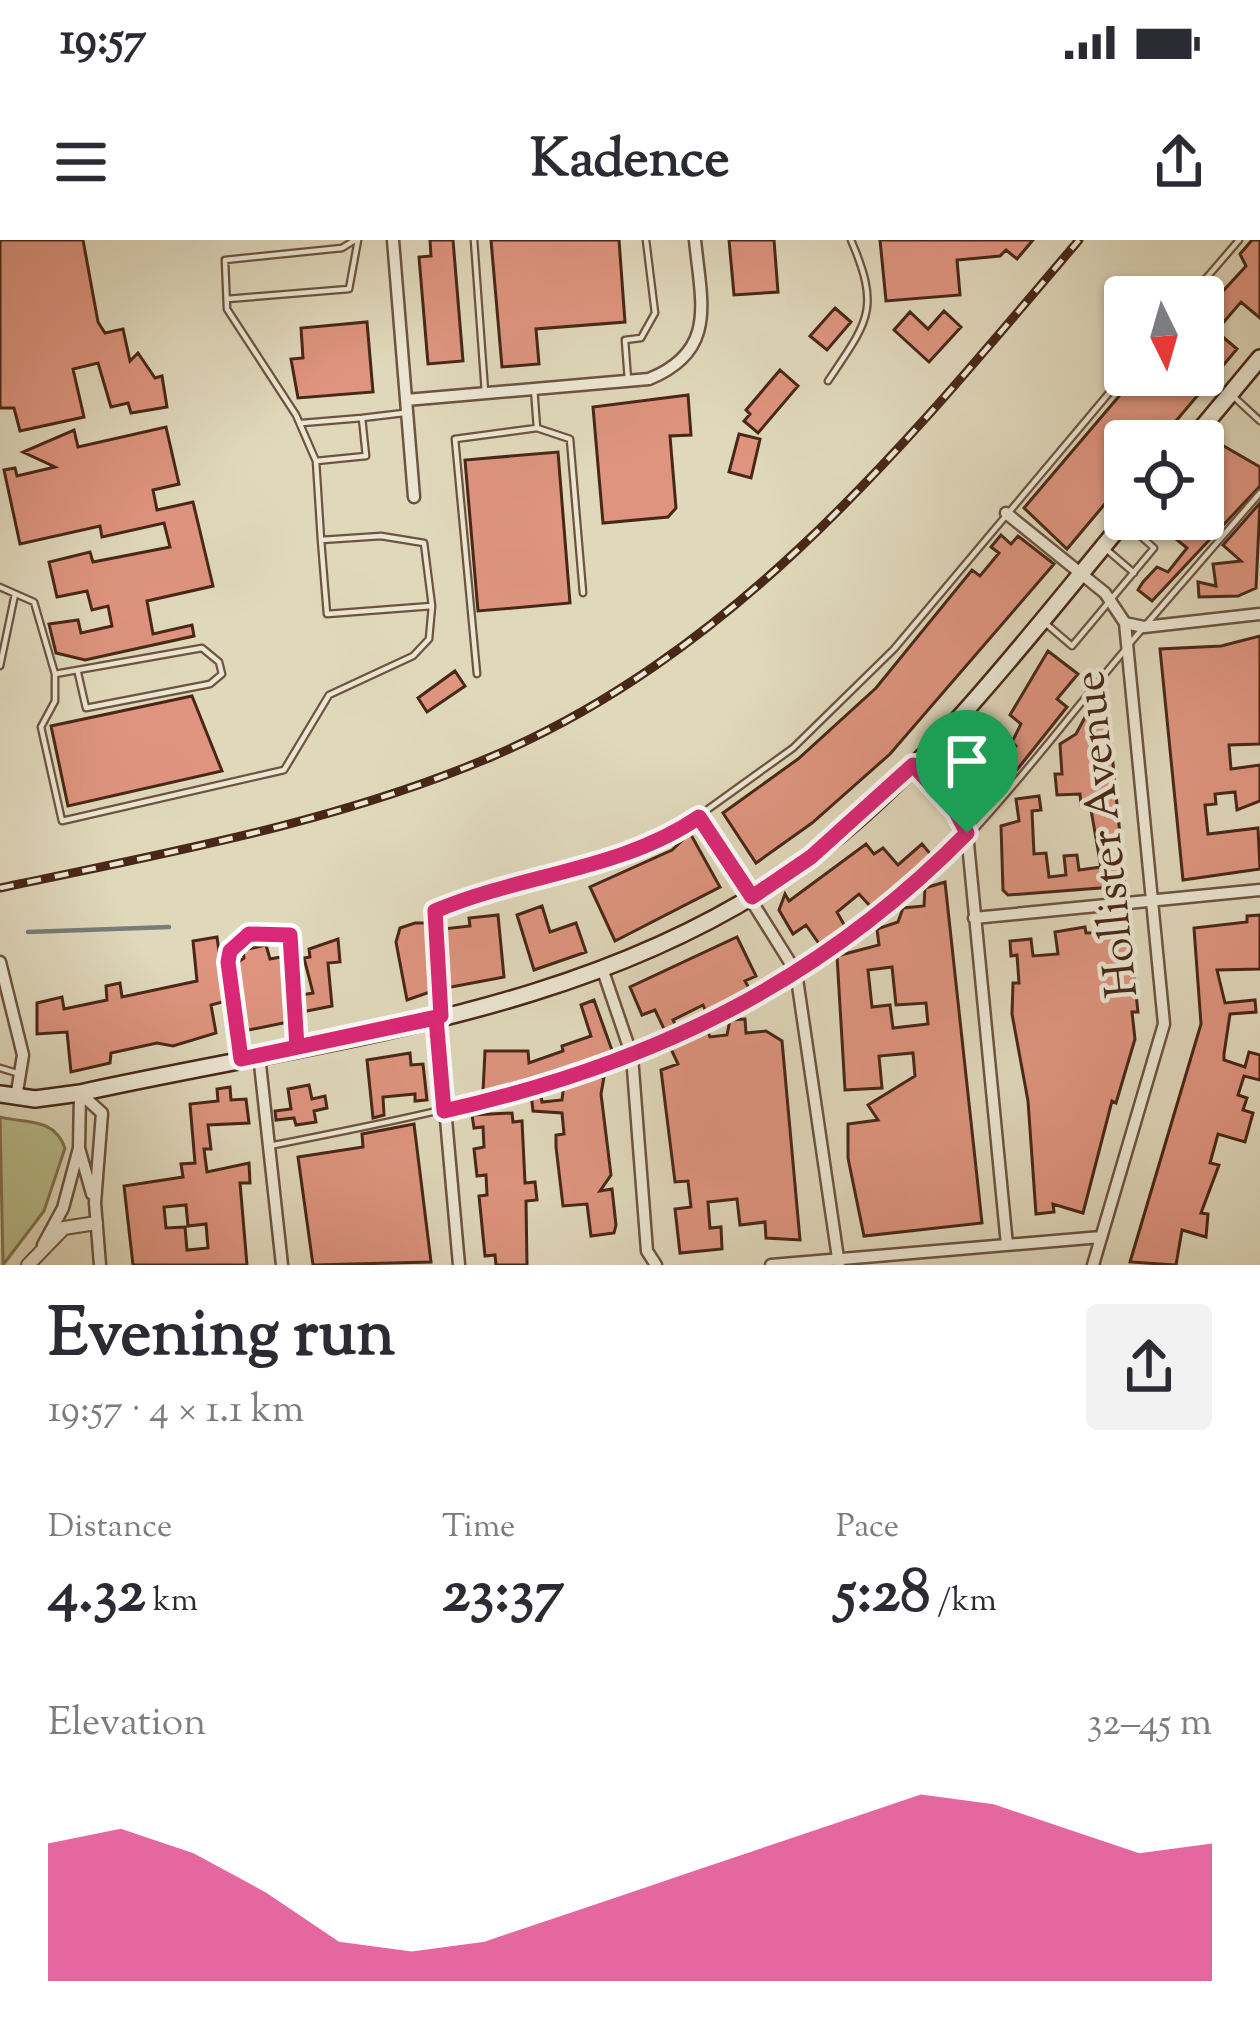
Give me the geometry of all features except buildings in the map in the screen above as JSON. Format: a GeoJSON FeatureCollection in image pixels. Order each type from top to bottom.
{"type":"FeatureCollection","features":[{"type":"Feature","properties":{"kind":"main road"},"geometry":{"type":"LineString","coordinates":[[1209,420],[1260,358]]}},
{"type":"Feature","properties":{"kind":"main road"},"geometry":{"type":"LineString","coordinates":[[8,1096],[80,1093],[439,1017],[603,971],[752,897],[811,857],[913,765],[1108,540]]}},
{"type":"Feature","properties":{"kind":"street"},"geometry":{"type":"LineString","coordinates":[[393,240],[414,497]]}},
{"type":"Feature","properties":{"kind":"street"},"geometry":{"type":"LineString","coordinates":[[406,406],[485,392],[628,380],[676,368],[694,348],[702,315],[695,240]]}},
{"type":"Feature","properties":{"kind":"street","name":"Hollister Avenue"},"geometry":{"type":"LineString","coordinates":[[1006,513],[1082,572],[1125,622],[1164,1024],[1094,1265]]}},
{"type":"Feature","properties":{"kind":"street"},"geometry":{"type":"LineString","coordinates":[[1125,622],[1144,627],[1260,614]]}},
{"type":"Feature","properties":{"kind":"street"},"geometry":{"type":"LineString","coordinates":[[913,765],[956,812],[967,833],[1007,1245]]}},
{"type":"Feature","properties":{"kind":"street"},"geometry":{"type":"LineString","coordinates":[[699,817],[796,972],[839,1263]]}},
{"type":"Feature","properties":{"kind":"street"},"geometry":{"type":"LineString","coordinates":[[974,919],[1260,890]]}},
{"type":"Feature","properties":{"kind":"street"},"geometry":{"type":"LineString","coordinates":[[0,962],[23,1055],[20,1074],[8,1096]]}},
{"type":"Feature","properties":{"kind":"street"},"geometry":{"type":"LineString","coordinates":[[603,971],[632,1056],[647,1251],[656,1265]]}},
{"type":"Feature","properties":{"kind":"street"},"geometry":{"type":"LineString","coordinates":[[439,1017],[459,1265]]}},
{"type":"Feature","properties":{"kind":"street"},"geometry":{"type":"LineString","coordinates":[[259,1055],[282,1265]]}},
{"type":"Feature","properties":{"kind":"street"},"geometry":{"type":"LineString","coordinates":[[33,1260],[63,1208],[79,1148],[80,1093]]}},
{"type":"Feature","properties":{"kind":"street"},"geometry":{"type":"LineString","coordinates":[[80,1093],[102,1113],[95,1203],[100,1265]]}},
{"type":"Feature","properties":{"kind":"street"},"geometry":{"type":"LineString","coordinates":[[79,1148],[95,1203]]}},
{"type":"Feature","properties":{"kind":"street"},"geometry":{"type":"LineString","coordinates":[[33,1260],[64,1228],[96,1223]]}},
{"type":"Feature","properties":{"kind":"street"},"geometry":{"type":"LineString","coordinates":[[771,1265],[1101,1238]]}},
{"type":"Feature","properties":{"kind":"lane"},"geometry":{"type":"LineString","coordinates":[[227,299],[349,289],[357,240]]}},
{"type":"Feature","properties":{"kind":"lane"},"geometry":{"type":"LineString","coordinates":[[357,240],[342,248],[225,260],[227,309],[300,423],[316,461],[326,614],[432,606]]}},
{"type":"Feature","properties":{"kind":"lane"},"geometry":{"type":"LineString","coordinates":[[474,240],[485,392]]}},
{"type":"Feature","properties":{"kind":"lane"},"geometry":{"type":"LineString","coordinates":[[628,380],[625,340],[641,338],[656,313],[646,240]]}},
{"type":"Feature","properties":{"kind":"lane"},"geometry":{"type":"LineString","coordinates":[[828,381],[869,318],[870,284],[851,240]]}},
{"type":"Feature","properties":{"kind":"lane"},"geometry":{"type":"LineString","coordinates":[[1208,276],[1239,240]]}},
{"type":"Feature","properties":{"kind":"lane"},"geometry":{"type":"LineString","coordinates":[[534,388],[537,428]]}},
{"type":"Feature","properties":{"kind":"lane"},"geometry":{"type":"LineString","coordinates":[[1231,394],[1260,421]]}},
{"type":"Feature","properties":{"kind":"lane"},"geometry":{"type":"LineString","coordinates":[[439,1017],[435,911],[512,882],[631,855],[699,817],[845,703],[1106,396]]}},
{"type":"Feature","properties":{"kind":"lane"},"geometry":{"type":"LineString","coordinates":[[300,423],[362,418],[406,406]]}},
{"type":"Feature","properties":{"kind":"lane"},"geometry":{"type":"LineString","coordinates":[[316,461],[366,456],[362,418]]}},
{"type":"Feature","properties":{"kind":"lane"},"geometry":{"type":"LineString","coordinates":[[476,674],[455,439],[537,428],[570,439],[583,593]]}},
{"type":"Feature","properties":{"kind":"lane"},"geometry":{"type":"LineString","coordinates":[[269,1146],[444,1111],[552,1084],[632,1056],[796,972],[871,925],[967,833],[1260,493]]}},
{"type":"Feature","properties":{"kind":"lane"},"geometry":{"type":"LineString","coordinates":[[0,587],[34,602],[55,674],[56,701],[41,727],[62,820],[274,776],[294,757],[329,695],[422,650],[429,639],[432,606],[424,543],[381,536],[321,540]]}},
{"type":"Feature","properties":{"kind":"lane"},"geometry":{"type":"LineString","coordinates":[[1040,619],[1072,646],[1154,548],[1146,540]]}},
{"type":"Feature","properties":{"kind":"lane"},"geometry":{"type":"LineString","coordinates":[[1103,546],[1133,573]]}},
{"type":"Feature","properties":{"kind":"lane"},"geometry":{"type":"LineString","coordinates":[[0,666],[15,594]]}},
{"type":"Feature","properties":{"kind":"lane"},"geometry":{"type":"LineString","coordinates":[[55,674],[202,648],[219,662],[222,674],[210,684],[86,708],[78,673]]}},
{"type":"Feature","properties":{"kind":"lane"},"geometry":{"type":"LineString","coordinates":[[241,1059],[228,962],[230,951],[249,934],[290,935],[297,1047]]}},
{"type":"Feature","properties":{"kind":"lane"},"geometry":{"type":"LineString","coordinates":[[0,1068],[20,1074]]}},
{"type":"Feature","properties":{"kind":"green space"},"geometry":{"type":"Polygon","coordinates":[[[0,1117],[47,1126],[65,1148],[44,1211],[3,1265],[0,1117]]]}},
{"type":"Feature","properties":{"kind":"waterway"},"geometry":{"type":"LineString","coordinates":[[28,932],[169,927]]}},
{"type":"Feature","properties":{"kind":"railway"},"geometry":{"type":"LineString","coordinates":[[0,888],[187,849],[372,800],[491,757],[581,712],[664,659],[815,534],[950,391],[1079,240]]}},
{"type":"Feature","properties":{"kind":"route"},"geometry":{"type":"LineString","coordinates":[[913,765],[956,812],[967,833],[871,925],[770,988],[632,1056],[552,1084],[444,1111],[436,1018],[241,1059],[228,962],[230,951],[249,934],[290,935],[297,1047],[441,1016],[432,922],[435,911],[512,882],[631,855],[661,843],[699,817],[752,897],[811,857],[913,765]]}}]}
